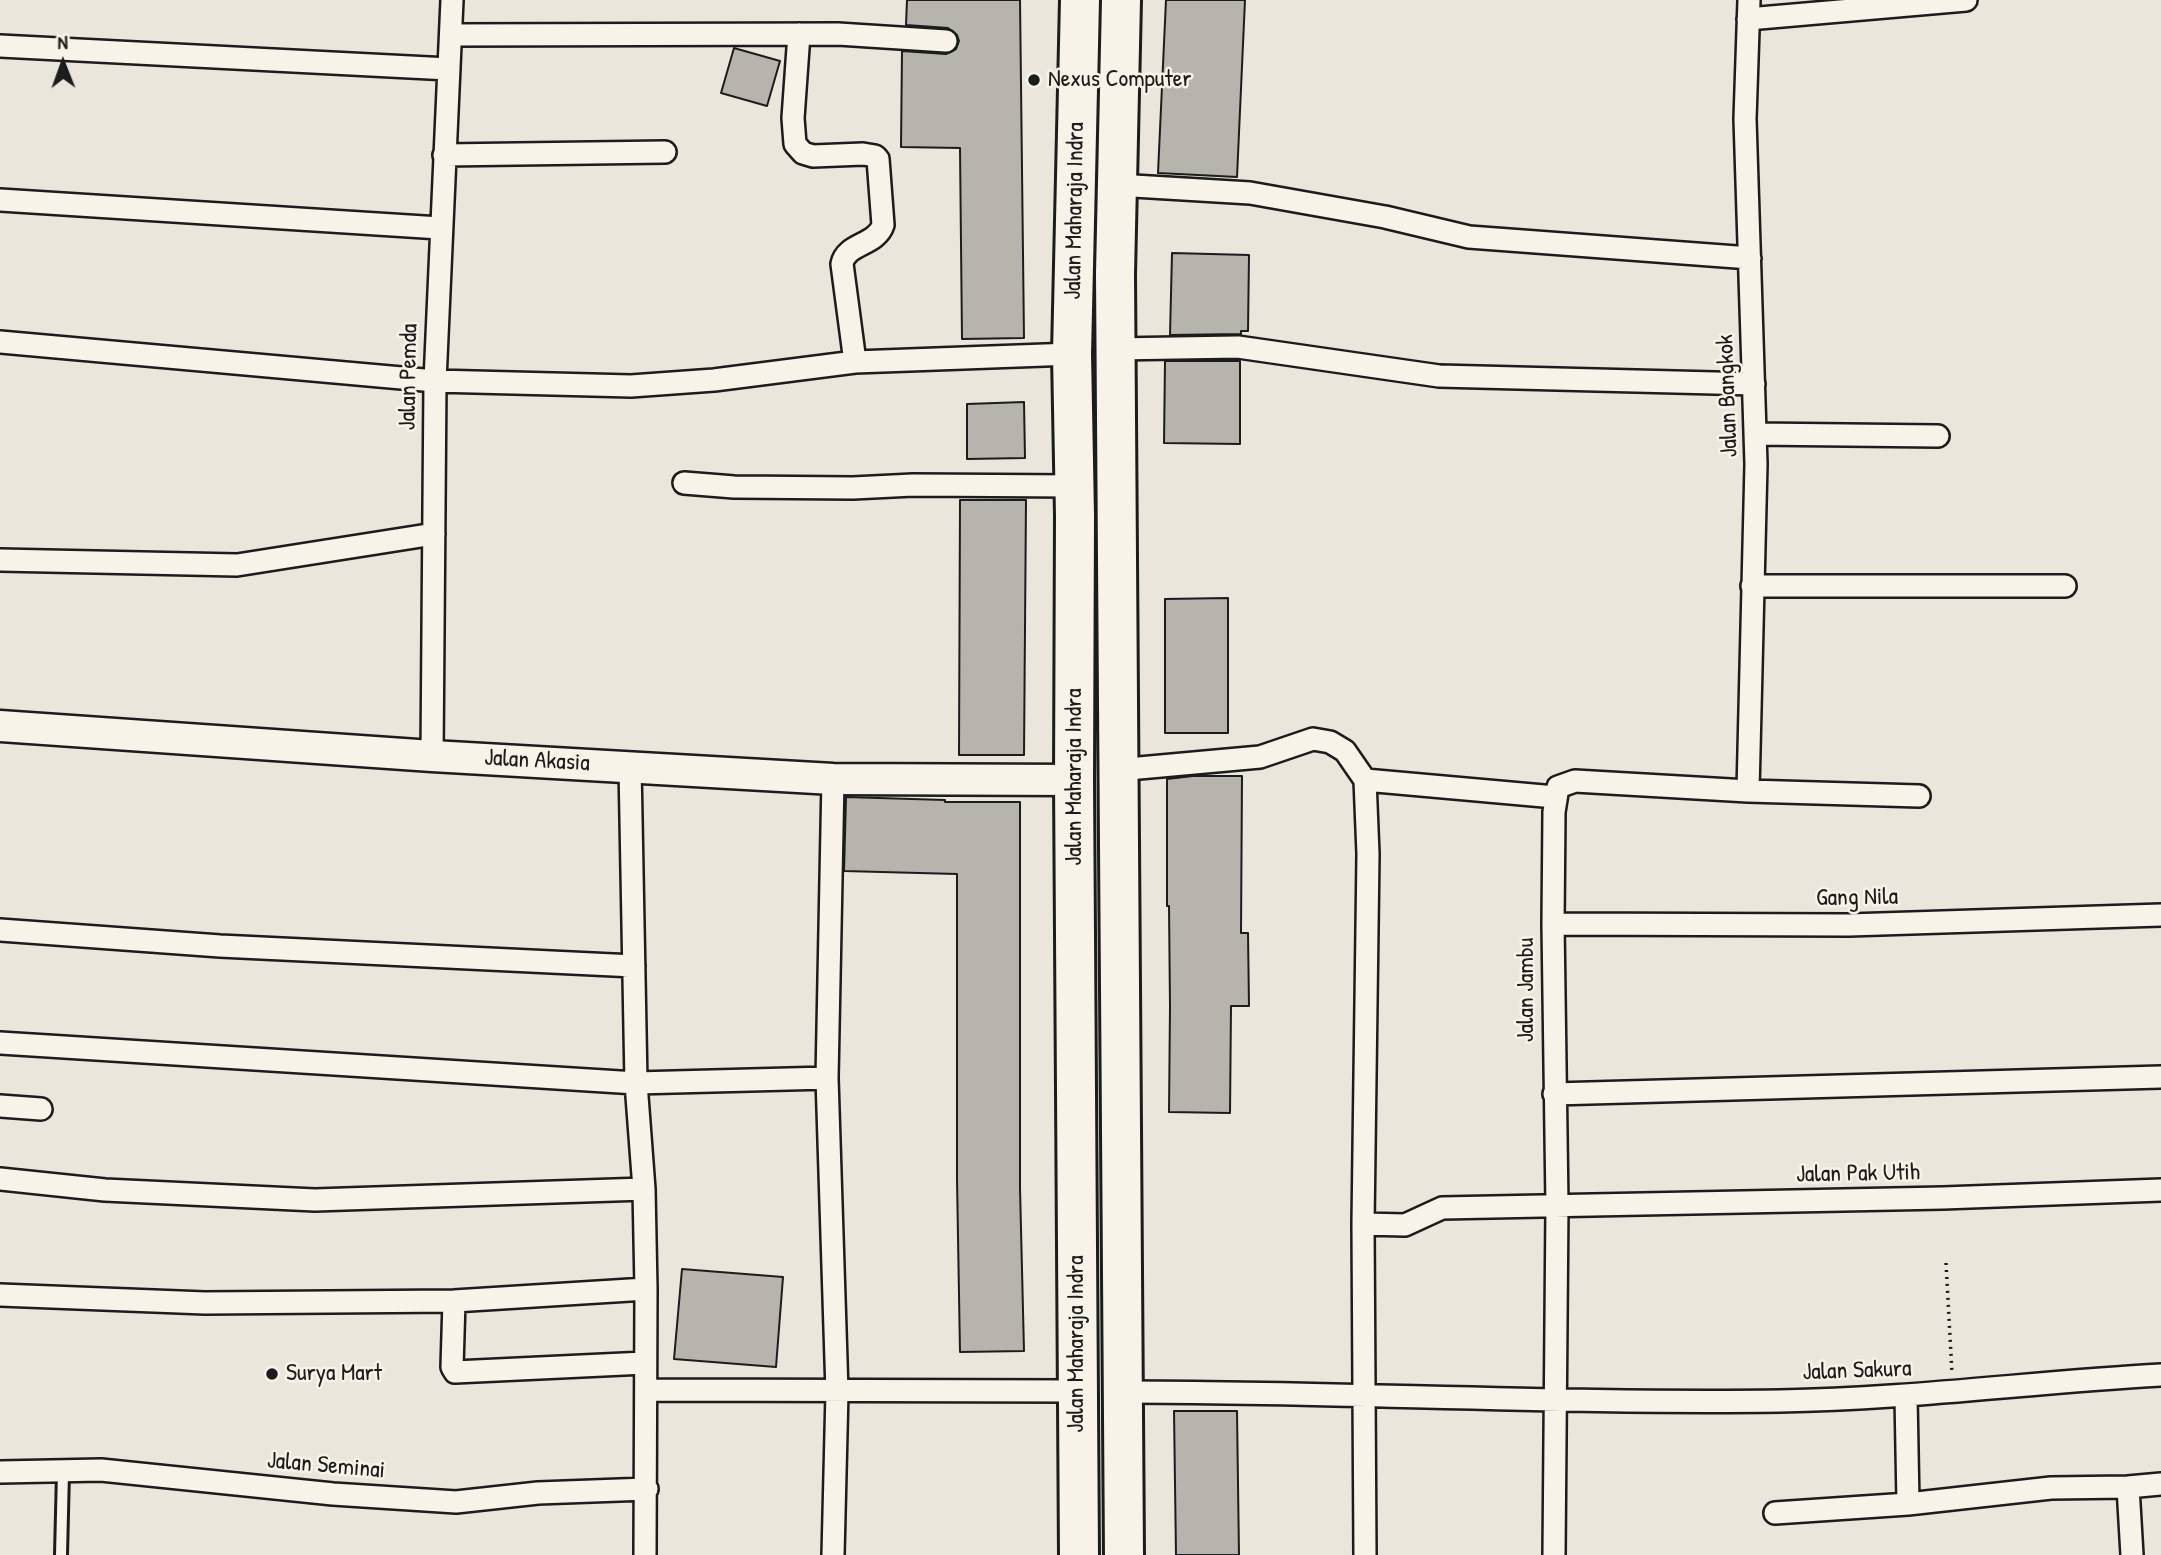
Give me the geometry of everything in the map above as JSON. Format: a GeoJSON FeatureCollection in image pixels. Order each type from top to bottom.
{"type":"FeatureCollection","features":[{"type":"Feature","properties":{"kind":"highway","name":"Jalan Maharaja Indra"},"geometry":{"type":"LineString","coordinates":[[1079,1555],[1074,780],[1075,486],[1072,354],[1080,0]]}},
{"type":"Feature","properties":{"kind":"highway","name":"Jalan Maharaja Indra"},"geometry":{"type":"LineString","coordinates":[[1121,0],[1115,349],[1124,1555]]}},
{"type":"Feature","properties":{"kind":"highway"},"geometry":{"type":"LineString","coordinates":[[1077,113],[1120,115]]}},
{"type":"Feature","properties":{"kind":"street","name":"Jalan Pemda"},"geometry":{"type":"LineString","coordinates":[[432,756],[435,381],[452,0]]}},
{"type":"Feature","properties":{"kind":"street"},"geometry":{"type":"LineString","coordinates":[[1749,10],[1966,0]]}},
{"type":"Feature","properties":{"kind":"street","name":"Jalan Bangkok"},"geometry":{"type":"LineString","coordinates":[[1748,790],[1756,464],[1745,119],[1749,10]]}},
{"type":"Feature","properties":{"kind":"street"},"geometry":{"type":"LineString","coordinates":[[799,34],[793,118],[795,144],[803,153],[813,156],[863,154],[878,159],[883,225],[880,233],[871,241],[844,256],[842,264],[855,362]]}},
{"type":"Feature","properties":{"kind":"street"},"geometry":{"type":"LineString","coordinates":[[451,35],[838,34],[946,41]]}},
{"type":"Feature","properties":{"kind":"street"},"geometry":{"type":"LineString","coordinates":[[0,46],[449,69]]}},
{"type":"Feature","properties":{"kind":"street"},"geometry":{"type":"LineString","coordinates":[[444,155],[665,152]]}},
{"type":"Feature","properties":{"kind":"street"},"geometry":{"type":"LineString","coordinates":[[1117,185],[1250,193],[1385,217],[1469,237],[1750,258]]}},
{"type":"Feature","properties":{"kind":"street"},"geometry":{"type":"LineString","coordinates":[[0,200],[440,228]]}},
{"type":"Feature","properties":{"kind":"street"},"geometry":{"type":"LineString","coordinates":[[0,342],[435,381],[631,386],[714,380],[855,362],[1072,354]]}},
{"type":"Feature","properties":{"kind":"street"},"geometry":{"type":"LineString","coordinates":[[1115,349],[1238,347],[1439,376],[1754,384]]}},
{"type":"Feature","properties":{"kind":"street"},"geometry":{"type":"LineString","coordinates":[[1755,434],[1938,436]]}},
{"type":"Feature","properties":{"kind":"street"},"geometry":{"type":"LineString","coordinates":[[684,483],[734,487],[839,488],[914,485],[1075,486]]}},
{"type":"Feature","properties":{"kind":"street"},"geometry":{"type":"LineString","coordinates":[[0,561],[237,565],[434,534]]}},
{"type":"Feature","properties":{"kind":"street"},"geometry":{"type":"LineString","coordinates":[[1752,586],[2066,586]]}},
{"type":"Feature","properties":{"kind":"street","name":"Jalan Akasia"},"geometry":{"type":"LineString","coordinates":[[0,726],[432,756],[833,779],[1074,780]]}},
{"type":"Feature","properties":{"kind":"street"},"geometry":{"type":"LineString","coordinates":[[1117,770],[1260,757],[1314,739],[1330,742],[1345,751],[1365,784],[1368,854],[1363,1224],[1365,1555]]}},
{"type":"Feature","properties":{"kind":"street"},"geometry":{"type":"LineString","coordinates":[[630,766],[636,1083],[644,1189],[646,1289],[645,1555]]}},
{"type":"Feature","properties":{"kind":"street"},"geometry":{"type":"LineString","coordinates":[[833,779],[827,1078],[836,1392],[833,1555]]}},
{"type":"Feature","properties":{"kind":"street"},"geometry":{"type":"LineString","coordinates":[[1365,784],[1555,797],[1558,787],[1575,781],[1919,796]]}},
{"type":"Feature","properties":{"kind":"street","name":"Jalan Jambu"},"geometry":{"type":"LineString","coordinates":[[1554,1555],[1557,1205],[1553,924],[1555,797]]}},
{"type":"Feature","properties":{"kind":"street","name":"Gang Nila"},"geometry":{"type":"LineString","coordinates":[[1553,924],[1849,925],[2161,915]]}},
{"type":"Feature","properties":{"kind":"street"},"geometry":{"type":"LineString","coordinates":[[0,930],[220,946],[634,966]]}},
{"type":"Feature","properties":{"kind":"street"},"geometry":{"type":"LineString","coordinates":[[0,1043],[636,1083],[827,1078]]}},
{"type":"Feature","properties":{"kind":"street"},"geometry":{"type":"LineString","coordinates":[[1555,1094],[2161,1077]]}},
{"type":"Feature","properties":{"kind":"street"},"geometry":{"type":"LineString","coordinates":[[0,1106],[41,1109]]}},
{"type":"Feature","properties":{"kind":"street"},"geometry":{"type":"LineString","coordinates":[[0,1179],[105,1190],[315,1200],[644,1189]]}},
{"type":"Feature","properties":{"kind":"street","name":"Jalan Pak Utih"},"geometry":{"type":"LineString","coordinates":[[1363,1224],[1405,1225],[1442,1208],[1943,1198],[2161,1190]]}},
{"type":"Feature","properties":{"kind":"street"},"geometry":{"type":"LineString","coordinates":[[0,1295],[205,1303],[454,1301],[646,1289]]}},
{"type":"Feature","properties":{"kind":"street"},"geometry":{"type":"LineString","coordinates":[[454,1301],[452,1367],[455,1372],[645,1363]]}},
{"type":"Feature","properties":{"kind":"street","name":"Jalan Sakura"},"geometry":{"type":"LineString","coordinates":[[1123,1392],[1782,1401],[1953,1393],[2099,1378],[2161,1375]]}},
{"type":"Feature","properties":{"kind":"street"},"geometry":{"type":"LineString","coordinates":[[646,1390],[1077,1391]]}},
{"type":"Feature","properties":{"kind":"street"},"geometry":{"type":"LineString","coordinates":[[1906,1396],[1908,1504]]}},
{"type":"Feature","properties":{"kind":"street","name":"Jalan Seminai"},"geometry":{"type":"LineString","coordinates":[[0,1472],[101,1470],[333,1494],[456,1502],[538,1493],[647,1489]]}},
{"type":"Feature","properties":{"kind":"street"},"geometry":{"type":"LineString","coordinates":[[1774,1513],[1908,1504],[2051,1489],[2161,1484]]}},
{"type":"Feature","properties":{"kind":"street"},"geometry":{"type":"LineString","coordinates":[[2128,1487],[2132,1555]]}},
{"type":"Feature","properties":{"kind":"lane"},"geometry":{"type":"LineString","coordinates":[[61,1555],[63,1472]]}},
{"type":"Feature","properties":{"kind":"path"},"geometry":{"type":"LineString","coordinates":[[1946,1263],[1953,1393]]}},
{"type":"Feature","properties":{"kind":"building"},"geometry":{"type":"Polygon","coordinates":[[[907,0],[1020,0],[1024,338],[962,339],[960,148],[901,147],[902,51],[946,54],[956,49],[959,41],[957,35],[948,28],[906,25],[907,0]]]}},
{"type":"Feature","properties":{"kind":"building"},"geometry":{"type":"Polygon","coordinates":[[[1166,0],[1245,0],[1237,177],[1158,173],[1166,0]]]}},
{"type":"Feature","properties":{"kind":"building"},"geometry":{"type":"Polygon","coordinates":[[[734,48],[780,61],[767,106],[721,93],[734,48]]]}},
{"type":"Feature","properties":{"kind":"building"},"geometry":{"type":"Polygon","coordinates":[[[1172,253],[1249,255],[1248,331],[1241,331],[1241,334],[1170,335],[1172,253]]]}},
{"type":"Feature","properties":{"kind":"building"},"geometry":{"type":"Polygon","coordinates":[[[1165,361],[1240,361],[1240,444],[1164,443],[1165,361]]]}},
{"type":"Feature","properties":{"kind":"building"},"geometry":{"type":"Polygon","coordinates":[[[1024,402],[1025,458],[967,459],[967,404],[1024,402]]]}},
{"type":"Feature","properties":{"kind":"building"},"geometry":{"type":"Polygon","coordinates":[[[960,500],[1026,500],[1024,755],[959,755],[960,500]]]}},
{"type":"Feature","properties":{"kind":"building"},"geometry":{"type":"Polygon","coordinates":[[[1228,598],[1228,733],[1165,733],[1165,599],[1228,598]]]}},
{"type":"Feature","properties":{"kind":"building"},"geometry":{"type":"Polygon","coordinates":[[[1242,776],[1241,933],[1248,933],[1249,1006],[1231,1006],[1230,1113],[1169,1112],[1167,779],[1242,776]]]}},
{"type":"Feature","properties":{"kind":"building"},"geometry":{"type":"Polygon","coordinates":[[[846,797],[945,802],[1020,802],[1020,1188],[1024,1351],[960,1352],[957,874],[844,871],[846,797]]]}},
{"type":"Feature","properties":{"kind":"building"},"geometry":{"type":"Polygon","coordinates":[[[682,1269],[783,1277],[776,1367],[674,1359],[682,1269]]]}},
{"type":"Feature","properties":{"kind":"building"},"geometry":{"type":"Polygon","coordinates":[[[1174,1411],[1237,1411],[1239,1555],[1176,1555],[1174,1411]]]}},
{"type":"Feature","properties":{"kind":"place","name":"Nexus Computer"},"geometry":{"type":"Point","coordinates":[1034,80]}},
{"type":"Feature","properties":{"kind":"place","name":"Surya Mart"},"geometry":{"type":"Point","coordinates":[272,1374]}}]}
